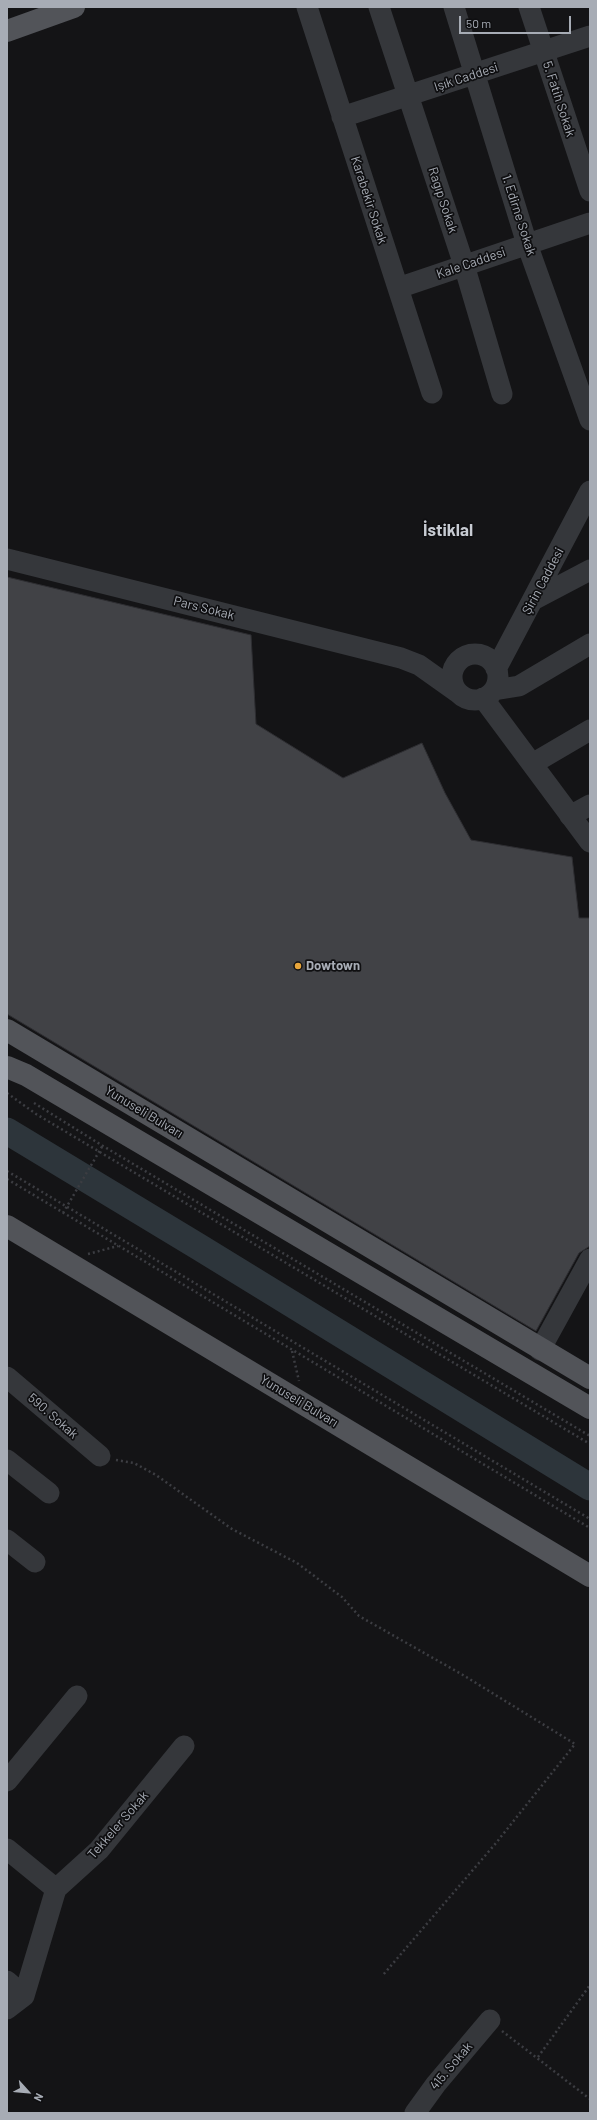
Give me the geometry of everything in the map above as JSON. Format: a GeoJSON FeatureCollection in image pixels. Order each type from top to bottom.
{"type":"FeatureCollection","features":[{"type":"Feature","properties":{"kind":"main road"},"geometry":{"type":"LineString","coordinates":[[7,31],[74,7]]}},
{"type":"Feature","properties":{"kind":"main road","name":"Yunuseli Bulvarı"},"geometry":{"type":"LineString","coordinates":[[7,1030],[540,1350],[590,1378]]}},
{"type":"Feature","properties":{"kind":"main road"},"geometry":{"type":"LineString","coordinates":[[7,1055],[16,1071],[590,1408]]}},
{"type":"Feature","properties":{"kind":"main road","name":"Yunuseli Bulvarı"},"geometry":{"type":"LineString","coordinates":[[9,1231],[590,1576]]}},
{"type":"Feature","properties":{"kind":"street","name":"Karabekir Sokak"},"geometry":{"type":"LineString","coordinates":[[306,7],[432,393]]}},
{"type":"Feature","properties":{"kind":"street","name":"Ragıp Sokak"},"geometry":{"type":"LineString","coordinates":[[378,7],[464,265],[502,394]]}},
{"type":"Feature","properties":{"kind":"street","name":"1. Edirne Sokak"},"geometry":{"type":"LineString","coordinates":[[454,7],[527,244],[590,420]]}},
{"type":"Feature","properties":{"kind":"street","name":"5. Fatih Sokak"},"geometry":{"type":"LineString","coordinates":[[529,7],[590,191]]}},
{"type":"Feature","properties":{"kind":"street","name":"Işık Caddesi"},"geometry":{"type":"LineString","coordinates":[[342,117],[590,36]]}},
{"type":"Feature","properties":{"kind":"street","name":"Kale Caddesi"},"geometry":{"type":"LineString","coordinates":[[398,288],[590,223]]}},
{"type":"Feature","properties":{"kind":"street","name":"Şirin Caddesi"},"geometry":{"type":"LineString","coordinates":[[496,669],[534,600],[590,491]]}},
{"type":"Feature","properties":{"kind":"street","name":"Pars Sokak"},"geometry":{"type":"LineString","coordinates":[[7,559],[401,658]]}},
{"type":"Feature","properties":{"kind":"street"},"geometry":{"type":"LineString","coordinates":[[534,600],[590,570]]}},
{"type":"Feature","properties":{"kind":"street"},"geometry":{"type":"LineString","coordinates":[[401,658],[419,665],[469,699],[519,686],[590,644]]}},
{"type":"Feature","properties":{"kind":"street"},"geometry":{"type":"LineString","coordinates":[[401,658],[444,660],[474,654],[487,658],[496,669],[497,683],[488,694]]}},
{"type":"Feature","properties":{"kind":"street"},"geometry":{"type":"LineString","coordinates":[[458,692],[454,686],[453,672],[456,665],[467,656]]}},
{"type":"Feature","properties":{"kind":"street"},"geometry":{"type":"LineString","coordinates":[[488,694],[532,764],[590,842]]}},
{"type":"Feature","properties":{"kind":"street"},"geometry":{"type":"LineString","coordinates":[[532,764],[590,730]]}},
{"type":"Feature","properties":{"kind":"street"},"geometry":{"type":"LineString","coordinates":[[570,816],[590,805]]}},
{"type":"Feature","properties":{"kind":"street"},"geometry":{"type":"LineString","coordinates":[[540,1350],[590,1259]]}},
{"type":"Feature","properties":{"kind":"street","name":"590. Sokak"},"geometry":{"type":"LineString","coordinates":[[7,1377],[100,1456]]}},
{"type":"Feature","properties":{"kind":"street"},"geometry":{"type":"LineString","coordinates":[[7,1460],[49,1493]]}},
{"type":"Feature","properties":{"kind":"street"},"geometry":{"type":"LineString","coordinates":[[7,1540],[35,1562]]}},
{"type":"Feature","properties":{"kind":"street"},"geometry":{"type":"LineString","coordinates":[[7,1781],[78,1696]]}},
{"type":"Feature","properties":{"kind":"street","name":"Tekkeler Sokak"},"geometry":{"type":"LineString","coordinates":[[56,1889],[100,1850],[184,1746]]}},
{"type":"Feature","properties":{"kind":"street"},"geometry":{"type":"LineString","coordinates":[[7,1849],[56,1889],[24,1996],[7,2009]]}},
{"type":"Feature","properties":{"kind":"street"},"geometry":{"type":"LineString","coordinates":[[7,1981],[24,1996]]}},
{"type":"Feature","properties":{"kind":"street","name":"415. Sokak"},"geometry":{"type":"LineString","coordinates":[[415,2113],[436,2084],[490,2020]]}},
{"type":"Feature","properties":{"kind":"path"},"geometry":{"type":"LineString","coordinates":[[7,1093],[36,1114],[590,1444]]}},
{"type":"Feature","properties":{"kind":"path"},"geometry":{"type":"LineString","coordinates":[[33,1102],[116,1154],[590,1436]]}},
{"type":"Feature","properties":{"kind":"path"},"geometry":{"type":"LineString","coordinates":[[63,1213],[96,1157]]}},
{"type":"Feature","properties":{"kind":"path"},"geometry":{"type":"LineString","coordinates":[[7,1171],[590,1519]]}},
{"type":"Feature","properties":{"kind":"path"},"geometry":{"type":"LineString","coordinates":[[7,1179],[590,1528]]}},
{"type":"Feature","properties":{"kind":"path"},"geometry":{"type":"LineString","coordinates":[[100,1456],[134,1464],[156,1476],[232,1529],[297,1563],[337,1594],[359,1616],[469,1679],[575,1744],[496,1843],[383,1975]]}},
{"type":"Feature","properties":{"kind":"path"},"geometry":{"type":"LineString","coordinates":[[538,2057],[590,1985]]}},
{"type":"Feature","properties":{"kind":"path"},"geometry":{"type":"LineString","coordinates":[[490,2020],[511,2039],[538,2057],[554,2072],[590,2099]]}},
{"type":"Feature","properties":{"kind":"building","name":"Dowtown"},"geometry":{"type":"Polygon","coordinates":[[[7,577],[251,635],[256,724],[343,778],[422,743],[445,793],[471,840],[572,857],[579,918],[590,918],[590,1246],[579,1253],[536,1331],[7,1014],[7,577]]]}},
{"type":"Feature","properties":{"kind":"waterway"},"geometry":{"type":"LineString","coordinates":[[7,1131],[590,1487]]}},
{"type":"Feature","properties":{"kind":"place","name":"Dowtown"},"geometry":{"type":"Point","coordinates":[298,966]}},
{"type":"Feature","properties":{"kind":"district","name":"İstiklal"},"geometry":{"type":"Point","coordinates":[448,530]}}]}
